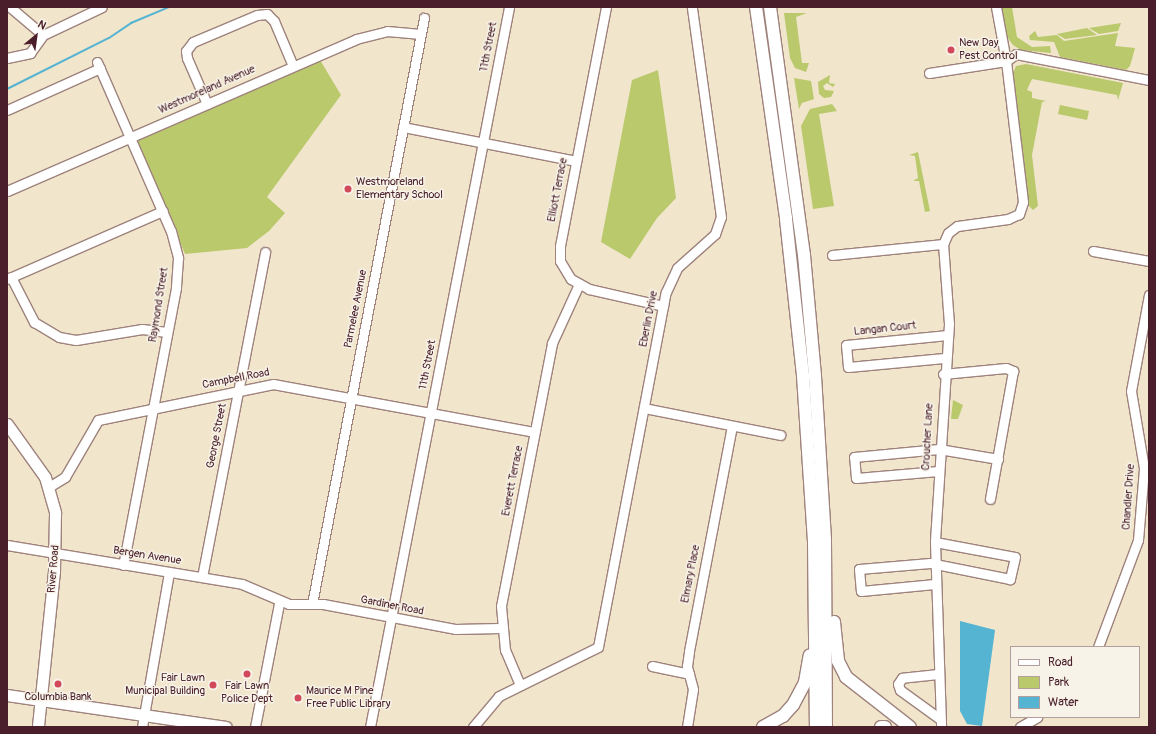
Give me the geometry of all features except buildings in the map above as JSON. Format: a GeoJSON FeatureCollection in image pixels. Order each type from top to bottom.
{"type":"FeatureCollection","features":[{"type":"Feature","properties":{"kind":"highway"},"geometry":{"type":"LineString","coordinates":[[756,7],[796,296],[810,459],[815,582],[816,727]]}},
{"type":"Feature","properties":{"kind":"highway"},"geometry":{"type":"LineString","coordinates":[[770,7],[804,255],[836,652],[842,669],[860,690],[910,727]]}},
{"type":"Feature","properties":{"kind":"highway"},"geometry":{"type":"LineString","coordinates":[[824,515],[826,727]]}},
{"type":"Feature","properties":{"kind":"highway"},"geometry":{"type":"LineString","coordinates":[[763,727],[789,711],[805,682],[815,582]]}},
{"type":"Feature","properties":{"kind":"main road","name":"River Road"},"geometry":{"type":"LineString","coordinates":[[7,424],[49,487],[55,520],[55,553],[42,699],[38,727]]}},
{"type":"Feature","properties":{"kind":"main road"},"geometry":{"type":"LineString","coordinates":[[7,694],[226,727]]}},
{"type":"Feature","properties":{"kind":"street"},"geometry":{"type":"LineString","coordinates":[[10,7],[43,35]]}},
{"type":"Feature","properties":{"kind":"street"},"geometry":{"type":"LineString","coordinates":[[7,58],[30,53],[43,35],[102,7]]}},
{"type":"Feature","properties":{"kind":"street","name":"11th Street"},"geometry":{"type":"LineString","coordinates":[[370,727],[509,7]]}},
{"type":"Feature","properties":{"kind":"street","name":"Elliott Terrace"},"geometry":{"type":"LineString","coordinates":[[606,7],[559,254],[567,274],[579,284],[599,293],[663,306]]}},
{"type":"Feature","properties":{"kind":"street","name":"Eberlin Drive"},"geometry":{"type":"LineString","coordinates":[[520,685],[570,659],[595,652],[663,306],[672,276],[683,261],[709,241],[721,217],[692,7]]}},
{"type":"Feature","properties":{"kind":"street"},"geometry":{"type":"LineString","coordinates":[[832,255],[942,244],[948,233],[957,226],[1019,214],[1023,202],[1006,61],[996,7]]}},
{"type":"Feature","properties":{"kind":"street"},"geometry":{"type":"LineString","coordinates":[[207,104],[186,54],[190,45],[200,39],[257,15],[267,14],[274,21],[293,66]]}},
{"type":"Feature","properties":{"kind":"street","name":"Parmelee Avenue"},"geometry":{"type":"LineString","coordinates":[[312,604],[424,18]]}},
{"type":"Feature","properties":{"kind":"street","name":"Westmoreland Avenue"},"geometry":{"type":"LineString","coordinates":[[7,191],[293,66],[377,32],[421,34]]}},
{"type":"Feature","properties":{"kind":"street"},"geometry":{"type":"LineString","coordinates":[[929,73],[1006,61],[1016,54],[1149,80]]}},
{"type":"Feature","properties":{"kind":"street","name":"Raymond Street"},"geometry":{"type":"LineString","coordinates":[[7,110],[99,65],[163,211],[178,258],[167,332],[122,564]]}},
{"type":"Feature","properties":{"kind":"street"},"geometry":{"type":"LineString","coordinates":[[403,127],[576,161]]}},
{"type":"Feature","properties":{"kind":"street"},"geometry":{"type":"LineString","coordinates":[[163,211],[9,278],[34,322],[59,338],[76,340],[142,328],[167,332]]}},
{"type":"Feature","properties":{"kind":"street","name":"Croucher Lane"},"geometry":{"type":"LineString","coordinates":[[942,244],[948,335],[944,358],[935,542],[938,674],[942,724]]}},
{"type":"Feature","properties":{"kind":"street"},"geometry":{"type":"LineString","coordinates":[[1092,251],[1149,261]]}},
{"type":"Feature","properties":{"kind":"street","name":"George Street"},"geometry":{"type":"LineString","coordinates":[[202,577],[264,252]]}},
{"type":"Feature","properties":{"kind":"street","name":"Everett Terrace"},"geometry":{"type":"LineString","coordinates":[[520,685],[504,650],[500,628],[502,596],[552,342],[579,284]]}},
{"type":"Feature","properties":{"kind":"street","name":"Chandler Drive"},"geometry":{"type":"LineString","coordinates":[[1098,646],[1138,540],[1146,449],[1131,391],[1147,316],[1149,295]]}},
{"type":"Feature","properties":{"kind":"street","name":"Langan Court"},"geometry":{"type":"LineString","coordinates":[[944,358],[848,367],[846,346],[948,335]]}},
{"type":"Feature","properties":{"kind":"street"},"geometry":{"type":"LineString","coordinates":[[943,374],[1006,368],[1013,372],[990,498]]}},
{"type":"Feature","properties":{"kind":"street","name":"Campbell Road"},"geometry":{"type":"LineString","coordinates":[[49,487],[65,477],[98,420],[238,390],[281,383],[534,432]]}},
{"type":"Feature","properties":{"kind":"street"},"geometry":{"type":"LineString","coordinates":[[644,408],[780,435]]}},
{"type":"Feature","properties":{"kind":"street","name":"Elmary Place"},"geometry":{"type":"LineString","coordinates":[[687,727],[693,697],[689,674],[688,651],[732,426]]}},
{"type":"Feature","properties":{"kind":"street"},"geometry":{"type":"LineString","coordinates":[[938,471],[856,478],[854,457],[939,449],[998,459]]}},
{"type":"Feature","properties":{"kind":"street"},"geometry":{"type":"LineString","coordinates":[[935,542],[1015,557],[1010,579],[935,564],[859,569],[861,591],[936,584]]}},
{"type":"Feature","properties":{"kind":"street","name":"Bergen Avenue"},"geometry":{"type":"LineString","coordinates":[[7,545],[248,585],[279,603]]}},
{"type":"Feature","properties":{"kind":"street"},"geometry":{"type":"LineString","coordinates":[[142,727],[169,572]]}},
{"type":"Feature","properties":{"kind":"street"},"geometry":{"type":"LineString","coordinates":[[255,727],[279,603]]}},
{"type":"Feature","properties":{"kind":"street","name":"Gardiner Road"},"geometry":{"type":"LineString","coordinates":[[279,603],[312,604],[455,630],[500,628]]}},
{"type":"Feature","properties":{"kind":"street"},"geometry":{"type":"LineString","coordinates":[[652,666],[689,674]]}},
{"type":"Feature","properties":{"kind":"street"},"geometry":{"type":"LineString","coordinates":[[938,674],[902,678],[898,684],[900,690],[942,724]]}},
{"type":"Feature","properties":{"kind":"street"},"geometry":{"type":"LineString","coordinates":[[473,727],[492,702],[520,685]]}},
{"type":"Feature","properties":{"kind":"street"},"geometry":{"type":"LineString","coordinates":[[1020,727],[1035,718]]}},
{"type":"Feature","properties":{"kind":"green space"},"geometry":{"type":"Polygon","coordinates":[[[1002,7],[1012,7],[1017,37],[1032,47],[1050,46],[1051,53],[1021,50],[1013,45],[1007,37],[1002,7]]]}},
{"type":"Feature","properties":{"kind":"green space"},"geometry":{"type":"Polygon","coordinates":[[[784,13],[807,13],[796,17],[802,63],[809,63],[806,72],[795,68],[790,58],[784,13]]]}},
{"type":"Feature","properties":{"kind":"green space"},"geometry":{"type":"Polygon","coordinates":[[[1121,23],[1118,31],[1099,34],[1089,28],[1121,23]]]}},
{"type":"Feature","properties":{"kind":"green space"},"geometry":{"type":"Polygon","coordinates":[[[1087,28],[1097,35],[1065,39],[1057,34],[1087,28]]]}},
{"type":"Feature","properties":{"kind":"green space"},"geometry":{"type":"Polygon","coordinates":[[[1035,31],[1038,37],[1057,35],[1064,41],[1118,33],[1115,46],[1135,48],[1130,66],[1126,70],[1060,57],[1054,42],[1030,40],[1029,36],[1035,31]]]}},
{"type":"Feature","properties":{"kind":"green space"},"geometry":{"type":"Polygon","coordinates":[[[320,60],[341,95],[267,197],[285,213],[269,231],[247,248],[185,254],[137,139],[320,60]]]}},
{"type":"Feature","properties":{"kind":"green space"},"geometry":{"type":"Polygon","coordinates":[[[1026,64],[1123,83],[1118,100],[1117,95],[1032,79],[1027,90],[1032,92],[1032,98],[1046,101],[1042,102],[1032,155],[1038,206],[1033,210],[1029,206],[1012,76],[1016,66],[1026,64]]]}},
{"type":"Feature","properties":{"kind":"green space"},"geometry":{"type":"Polygon","coordinates":[[[658,70],[676,198],[657,218],[630,259],[601,242],[632,80],[658,70]]]}},
{"type":"Feature","properties":{"kind":"green space"},"geometry":{"type":"Polygon","coordinates":[[[830,75],[829,83],[835,84],[833,87],[827,83],[823,86],[825,90],[834,91],[831,97],[824,98],[819,94],[818,82],[830,75]]]}},
{"type":"Feature","properties":{"kind":"green space"},"geometry":{"type":"Polygon","coordinates":[[[794,78],[811,81],[814,99],[802,103],[799,109],[794,78]]]}},
{"type":"Feature","properties":{"kind":"green space"},"geometry":{"type":"Polygon","coordinates":[[[832,104],[837,111],[819,114],[834,206],[813,209],[801,126],[810,109],[832,104]]]}},
{"type":"Feature","properties":{"kind":"green space"},"geometry":{"type":"Polygon","coordinates":[[[1060,105],[1089,111],[1087,120],[1058,114],[1060,105]]]}},
{"type":"Feature","properties":{"kind":"green space"},"geometry":{"type":"Polygon","coordinates":[[[918,152],[930,211],[925,212],[919,181],[913,181],[918,178],[915,156],[909,155],[918,152]]]}},
{"type":"Feature","properties":{"kind":"green space"},"geometry":{"type":"Polygon","coordinates":[[[953,400],[963,405],[958,419],[951,419],[953,400]]]}},
{"type":"Feature","properties":{"kind":"water"},"geometry":{"type":"Polygon","coordinates":[[[960,621],[995,630],[982,726],[967,724],[960,711],[960,621]]]}},
{"type":"Feature","properties":{"kind":"waterway"},"geometry":{"type":"LineString","coordinates":[[7,89],[109,38],[131,23],[169,7]]}},
{"type":"Feature","properties":{"kind":"place","name":"New Day Pest Control"},"geometry":{"type":"Point","coordinates":[951,50]}},
{"type":"Feature","properties":{"kind":"place","name":"Westmoreland Elementary School"},"geometry":{"type":"Point","coordinates":[348,189]}},
{"type":"Feature","properties":{"kind":"place","name":"Fair Lawn Police Dept"},"geometry":{"type":"Point","coordinates":[247,674]}},
{"type":"Feature","properties":{"kind":"place","name":"Columbia Bank"},"geometry":{"type":"Point","coordinates":[58,684]}},
{"type":"Feature","properties":{"kind":"place","name":"Fair Lawn Municipal Building"},"geometry":{"type":"Point","coordinates":[213,685]}},
{"type":"Feature","properties":{"kind":"place","name":"Maurice M Pine Free Public Library"},"geometry":{"type":"Point","coordinates":[298,698]}}]}
